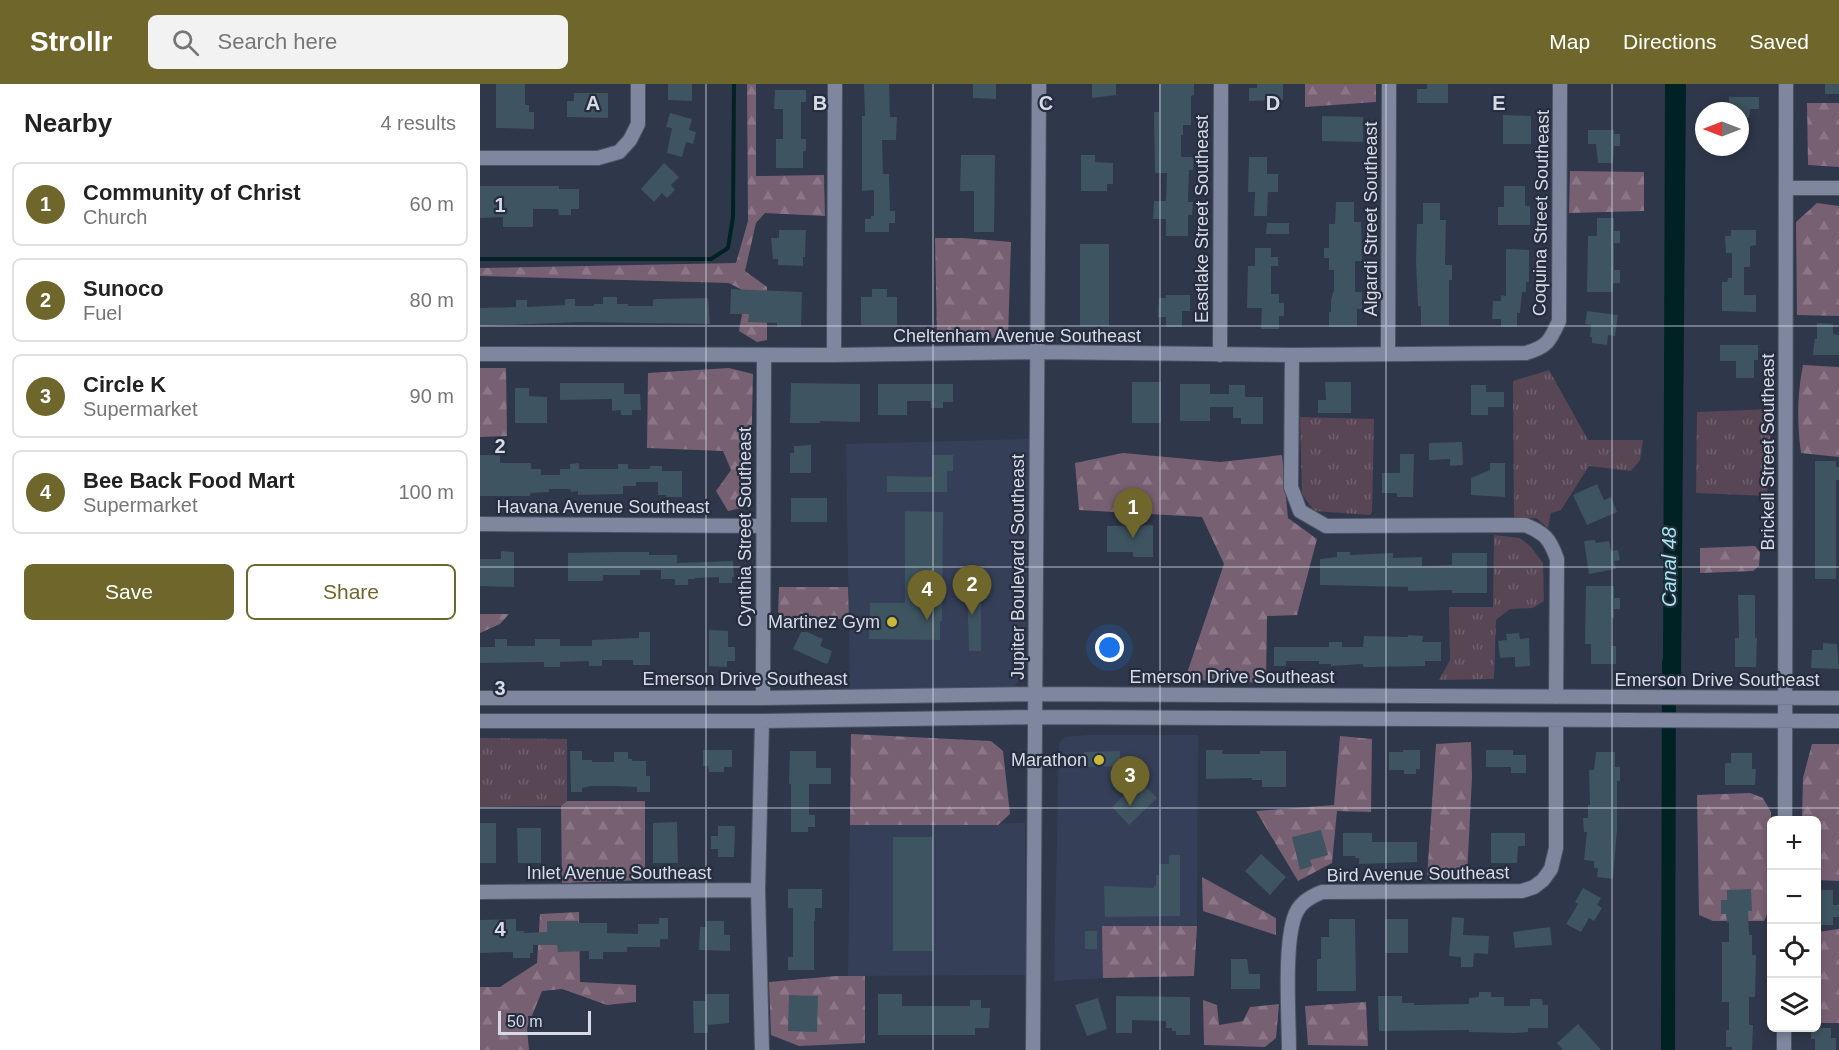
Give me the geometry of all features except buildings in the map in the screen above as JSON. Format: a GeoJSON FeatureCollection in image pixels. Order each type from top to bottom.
{"type":"FeatureCollection","features":[{"type":"Feature","properties":{"kind":"street"},"geometry":{"type":"LineString","coordinates":[[480,158],[598,158],[619,152],[630,140],[638,124],[638,84]]}},
{"type":"Feature","properties":{"kind":"street"},"geometry":{"type":"LineString","coordinates":[[834,356],[835,84]]}},
{"type":"Feature","properties":{"kind":"street","name":"Jupiter Boulevard Southeast"},"geometry":{"type":"LineString","coordinates":[[1033,1050],[1039,84]]}},
{"type":"Feature","properties":{"kind":"street","name":"Eastlake Street Southeast"},"geometry":{"type":"LineString","coordinates":[[1220,355],[1221,84]]}},
{"type":"Feature","properties":{"kind":"street","name":"Algardi Street Southeast"},"geometry":{"type":"LineString","coordinates":[[1388,354],[1389,84]]}},
{"type":"Feature","properties":{"kind":"street","name":"Coquina Street Southeast"},"geometry":{"type":"LineString","coordinates":[[1550,340],[1559,321],[1560,84]]}},
{"type":"Feature","properties":{"kind":"street","name":"Brickell Street Southeast"},"geometry":{"type":"LineString","coordinates":[[1785,816],[1786,84]]}},
{"type":"Feature","properties":{"kind":"street"},"geometry":{"type":"LineString","coordinates":[[1786,188],[1839,188]]}},
{"type":"Feature","properties":{"kind":"street","name":"Cheltenham Avenue Southeast"},"geometry":{"type":"LineString","coordinates":[[480,354],[834,356],[1038,352],[1220,355],[1526,354],[1542,349],[1550,340]]}},
{"type":"Feature","properties":{"kind":"street"},"geometry":{"type":"LineString","coordinates":[[1292,355],[1291,487],[1300,511],[1326,526],[1525,525],[1538,531],[1551,542],[1557,559],[1556,698]]}},
{"type":"Feature","properties":{"kind":"street","name":"Cynthia Street Southeast"},"geometry":{"type":"LineString","coordinates":[[763,698],[764,356]]}},
{"type":"Feature","properties":{"kind":"street","name":"Havana Avenue Southeast"},"geometry":{"type":"LineString","coordinates":[[480,524],[762,526]]}},
{"type":"Feature","properties":{"kind":"street","name":"Emerson Drive Southeast"},"geometry":{"type":"LineString","coordinates":[[480,698],[763,698],[1036,694],[1839,698]]}},
{"type":"Feature","properties":{"kind":"street"},"geometry":{"type":"LineString","coordinates":[[637,698],[637,721]]}},
{"type":"Feature","properties":{"kind":"street"},"geometry":{"type":"LineString","coordinates":[[480,721],[762,721],[1036,717],[1839,721]]}},
{"type":"Feature","properties":{"kind":"street"},"geometry":{"type":"LineString","coordinates":[[762,721],[758,890],[762,1050]]}},
{"type":"Feature","properties":{"kind":"street","name":"Bird Avenue Southeast"},"geometry":{"type":"LineString","coordinates":[[1289,1050],[1289,932],[1297,910],[1309,897],[1322,892],[1522,891],[1534,887],[1543,880],[1551,869],[1556,848],[1556,721]]}},
{"type":"Feature","properties":{"kind":"street","name":"Inlet Avenue Southeast"},"geometry":{"type":"LineString","coordinates":[[480,892],[758,890]]}},
{"type":"Feature","properties":{"kind":"street"},"geometry":{"type":"LineString","coordinates":[[1784,1032],[1784,1050]]}},
{"type":"Feature","properties":{"kind":"shaded area"},"geometry":{"type":"Polygon","coordinates":[[[1029,439],[1025,668],[1021,680],[1012,688],[850,689],[846,444],[1029,439]]]}},
{"type":"Feature","properties":{"kind":"shaded area"},"geometry":{"type":"Polygon","coordinates":[[[1198,735],[1197,926],[1103,926],[1103,978],[1054,981],[1059,743],[1065,737],[1198,735]]]}},
{"type":"Feature","properties":{"kind":"shaded area"},"geometry":{"type":"Polygon","coordinates":[[[1025,823],[1026,975],[848,976],[850,825],[1025,823]]]}},
{"type":"Feature","properties":{"kind":"green space"},"geometry":{"type":"Polygon","coordinates":[[[747,84],[756,84],[756,176],[824,175],[825,216],[765,213],[756,223],[745,271],[767,287],[767,340],[757,342],[739,331],[746,292],[729,283],[480,276],[480,268],[736,263],[748,221],[747,84]]]}},
{"type":"Feature","properties":{"kind":"green space"},"geometry":{"type":"Polygon","coordinates":[[[1305,84],[1376,84],[1376,102],[1305,107],[1305,84]]]}},
{"type":"Feature","properties":{"kind":"green space"},"geometry":{"type":"Polygon","coordinates":[[[1807,103],[1839,103],[1839,167],[1808,165],[1807,103]]]}},
{"type":"Feature","properties":{"kind":"green space"},"geometry":{"type":"Polygon","coordinates":[[[1570,171],[1644,172],[1644,211],[1569,213],[1570,171]]]}},
{"type":"Feature","properties":{"kind":"green space"},"geometry":{"type":"Polygon","coordinates":[[[1817,203],[1839,206],[1839,316],[1797,315],[1796,222],[1817,203]]]}},
{"type":"Feature","properties":{"kind":"green space"},"geometry":{"type":"Polygon","coordinates":[[[935,238],[1011,242],[1008,338],[937,337],[935,238]]]}},
{"type":"Feature","properties":{"kind":"green space"},"geometry":{"type":"Polygon","coordinates":[[[1803,365],[1839,367],[1839,457],[1801,453],[1798,409],[1803,365]]]}},
{"type":"Feature","properties":{"kind":"green space"},"geometry":{"type":"Polygon","coordinates":[[[480,368],[506,368],[507,436],[480,437],[480,368]]]}},
{"type":"Feature","properties":{"kind":"green space"},"geometry":{"type":"Polygon","coordinates":[[[729,368],[753,374],[750,506],[728,511],[716,491],[731,470],[723,451],[647,448],[648,373],[729,368]]]}},
{"type":"Feature","properties":{"kind":"green space"},"geometry":{"type":"Polygon","coordinates":[[[1549,370],[1588,440],[1643,440],[1640,460],[1631,471],[1589,466],[1561,510],[1551,513],[1548,528],[1536,518],[1514,518],[1513,381],[1549,370]]]}},
{"type":"Feature","properties":{"kind":"green space"},"geometry":{"type":"Polygon","coordinates":[[[1772,409],[1767,496],[1696,493],[1697,412],[1772,409]]]}},
{"type":"Feature","properties":{"kind":"green space"},"geometry":{"type":"Polygon","coordinates":[[[1300,417],[1374,419],[1372,512],[1370,515],[1314,511],[1302,494],[1300,417]]]}},
{"type":"Feature","properties":{"kind":"green space"},"geometry":{"type":"Polygon","coordinates":[[[1123,453],[1220,462],[1282,455],[1288,518],[1317,539],[1297,615],[1267,616],[1266,683],[1193,680],[1186,676],[1224,564],[1202,517],[1079,510],[1075,463],[1123,453]]]}},
{"type":"Feature","properties":{"kind":"green space"},"geometry":{"type":"Polygon","coordinates":[[[1494,535],[1520,538],[1531,547],[1543,563],[1544,601],[1533,608],[1510,609],[1496,620],[1494,679],[1439,680],[1450,660],[1449,607],[1493,607],[1494,535]]]}},
{"type":"Feature","properties":{"kind":"green space"},"geometry":{"type":"Polygon","coordinates":[[[1755,546],[1760,552],[1759,566],[1753,571],[1700,573],[1700,548],[1755,546]]]}},
{"type":"Feature","properties":{"kind":"green space"},"geometry":{"type":"Polygon","coordinates":[[[779,587],[848,587],[849,619],[778,618],[779,587]]]}},
{"type":"Feature","properties":{"kind":"green space"},"geometry":{"type":"Polygon","coordinates":[[[480,614],[509,614],[500,624],[480,633],[480,614]]]}},
{"type":"Feature","properties":{"kind":"green space"},"geometry":{"type":"Polygon","coordinates":[[[851,734],[991,741],[1003,751],[1010,814],[998,825],[850,825],[851,734]]]}},
{"type":"Feature","properties":{"kind":"green space"},"geometry":{"type":"Polygon","coordinates":[[[1340,736],[1372,739],[1371,812],[1337,811],[1332,863],[1298,881],[1256,811],[1334,805],[1340,736]]]}},
{"type":"Feature","properties":{"kind":"green space"},"geometry":{"type":"Polygon","coordinates":[[[480,738],[567,739],[567,801],[561,806],[480,807],[480,738]]]}},
{"type":"Feature","properties":{"kind":"green space"},"geometry":{"type":"Polygon","coordinates":[[[1471,742],[1472,777],[1467,876],[1427,878],[1436,744],[1471,742]]]}},
{"type":"Feature","properties":{"kind":"green space"},"geometry":{"type":"Polygon","coordinates":[[[1812,744],[1839,744],[1839,881],[1821,880],[1821,816],[1802,816],[1803,778],[1812,744]]]}},
{"type":"Feature","properties":{"kind":"green space"},"geometry":{"type":"Polygon","coordinates":[[[1750,793],[1763,798],[1771,812],[1771,816],[1767,816],[1767,915],[1764,921],[1713,921],[1699,915],[1697,795],[1750,793]]]}},
{"type":"Feature","properties":{"kind":"green space"},"geometry":{"type":"Polygon","coordinates":[[[567,801],[645,801],[645,880],[562,883],[561,806],[567,801]]]}},
{"type":"Feature","properties":{"kind":"green space"},"geometry":{"type":"Polygon","coordinates":[[[1202,877],[1276,918],[1276,935],[1203,911],[1202,877]]]}},
{"type":"Feature","properties":{"kind":"green space"},"geometry":{"type":"Polygon","coordinates":[[[579,912],[580,982],[636,985],[636,1002],[607,1005],[562,989],[542,991],[527,1028],[529,1050],[480,1050],[480,987],[500,987],[537,963],[540,914],[579,912]]]}},
{"type":"Feature","properties":{"kind":"green space"},"geometry":{"type":"Polygon","coordinates":[[[1102,926],[1197,926],[1194,976],[1103,978],[1102,926]]]}},
{"type":"Feature","properties":{"kind":"green space"},"geometry":{"type":"Polygon","coordinates":[[[1839,929],[1839,1023],[1821,1023],[1821,931],[1839,929]]]}},
{"type":"Feature","properties":{"kind":"green space"},"geometry":{"type":"Polygon","coordinates":[[[836,976],[865,976],[865,1043],[799,1046],[771,1035],[769,982],[836,976]]]}},
{"type":"Feature","properties":{"kind":"green space"},"geometry":{"type":"Polygon","coordinates":[[[1203,1000],[1217,1005],[1219,1025],[1243,1021],[1250,1007],[1279,1004],[1276,1038],[1265,1047],[1204,1045],[1203,1000]]]}},
{"type":"Feature","properties":{"kind":"green space"},"geometry":{"type":"Polygon","coordinates":[[[1366,1002],[1368,1046],[1308,1045],[1305,1006],[1366,1002]]]}},
{"type":"Feature","properties":{"kind":"water"},"geometry":{"type":"Polygon","coordinates":[[[1665,84],[1686,84],[1681,679],[1663,679],[1665,84]]]}},
{"type":"Feature","properties":{"kind":"waterway"},"geometry":{"type":"LineString","coordinates":[[480,259],[711,259],[728,248],[733,217],[734,84]]}},
{"type":"Feature","properties":{"kind":"waterway","name":"Canal 48"},"geometry":{"type":"LineString","coordinates":[[1668,1050],[1669,662]]}},
{"type":"Feature","properties":{"kind":"place","name":"Community of Christ"},"geometry":{"type":"Point","coordinates":[1133,538]}},
{"type":"Feature","properties":{"kind":"place","name":"Sunoco"},"geometry":{"type":"Point","coordinates":[972,615]}},
{"type":"Feature","properties":{"kind":"place","name":"Bee Back Food Mart"},"geometry":{"type":"Point","coordinates":[927,620]}},
{"type":"Feature","properties":{"kind":"place","name":"Martinez Gym"},"geometry":{"type":"Point","coordinates":[892,622]}},
{"type":"Feature","properties":{"kind":"place","name":"Marathon"},"geometry":{"type":"Point","coordinates":[1099,760]}},
{"type":"Feature","properties":{"kind":"place","name":"Circle K"},"geometry":{"type":"Point","coordinates":[1130,806]}}]}
